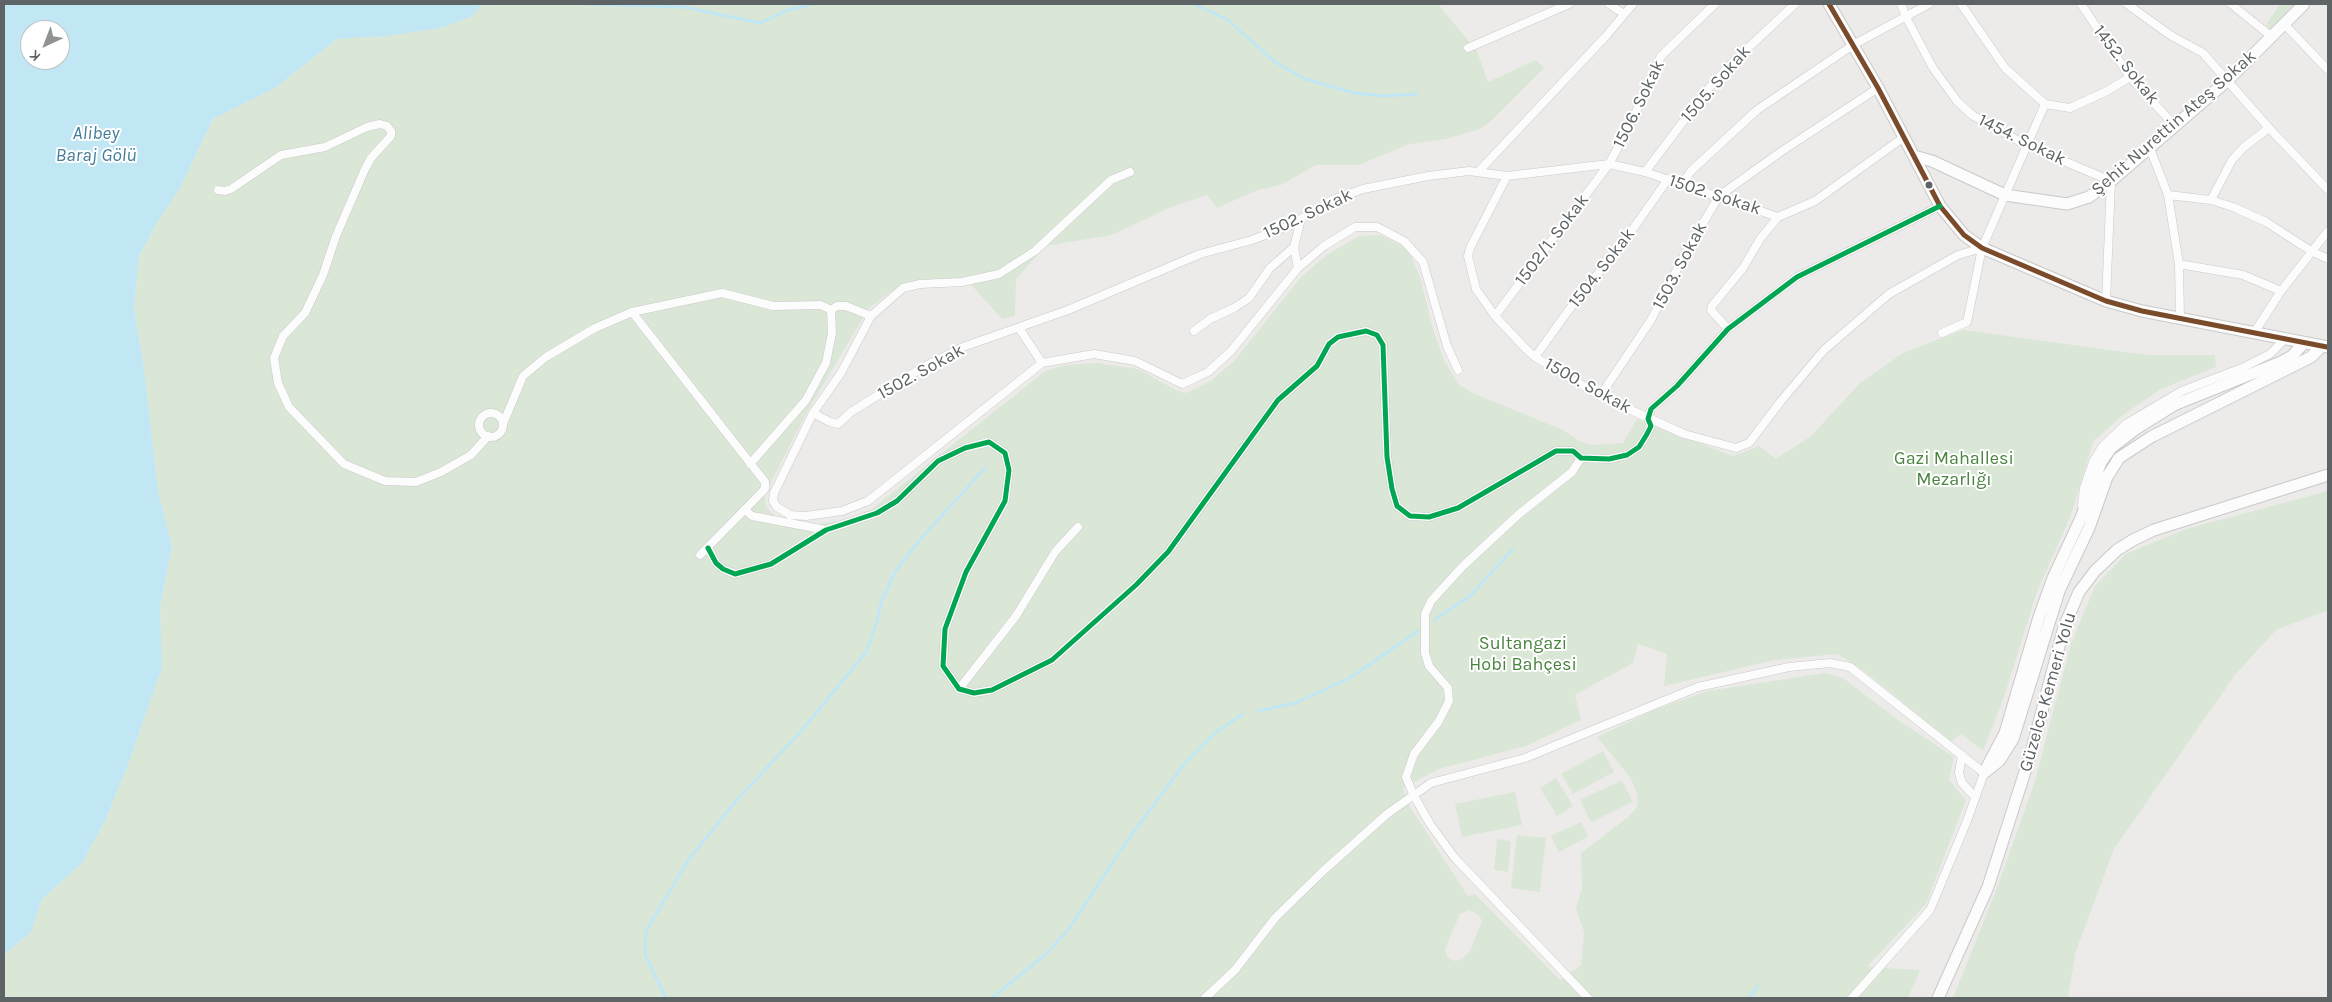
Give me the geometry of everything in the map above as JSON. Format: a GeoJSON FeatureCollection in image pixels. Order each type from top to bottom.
{"type":"FeatureCollection","features":[{"type":"Feature","properties":{"kind":"street"},"geometry":{"type":"LineString","coordinates":[[1468,48],[1569,4]]}},
{"type":"Feature","properties":{"kind":"street"},"geometry":{"type":"LineString","coordinates":[[1608,4],[1624,14]]}},
{"type":"Feature","properties":{"kind":"street"},"geometry":{"type":"LineString","coordinates":[[1479,171],[1633,4]]}},
{"type":"Feature","properties":{"kind":"street","name":"1506. Sokak"},"geometry":{"type":"LineString","coordinates":[[1609,164],[1630,125],[1661,56],[1715,4]]}},
{"type":"Feature","properties":{"kind":"street","name":"1505. Sokak"},"geometry":{"type":"LineString","coordinates":[[1645,172],[1707,90],[1736,59],[1795,4]]}},
{"type":"Feature","properties":{"kind":"street"},"geometry":{"type":"LineString","coordinates":[[1829,4],[1878,88],[1940,206],[1964,236],[1982,248],[2106,301],[2325,347]]}},
{"type":"Feature","properties":{"kind":"street","name":"1454. Sokak"},"geometry":{"type":"LineString","coordinates":[[1901,4],[1933,68],[1958,101],[1972,115],[2026,146],[2111,181]]}},
{"type":"Feature","properties":{"kind":"street"},"geometry":{"type":"LineString","coordinates":[[1682,184],[1691,171],[1757,110],[1853,46],[1929,4]]}},
{"type":"Feature","properties":{"kind":"street"},"geometry":{"type":"LineString","coordinates":[[1961,4],[2005,68],[2045,104],[2070,108],[2107,91],[2130,77]]}},
{"type":"Feature","properties":{"kind":"street","name":"1452. Sokak"},"geometry":{"type":"LineString","coordinates":[[2081,4],[2130,77],[2174,125]]}},
{"type":"Feature","properties":{"kind":"street"},"geometry":{"type":"LineString","coordinates":[[2127,4],[2170,35],[2203,53],[2269,128],[2328,190]]}},
{"type":"Feature","properties":{"kind":"street"},"geometry":{"type":"LineString","coordinates":[[2231,4],[2272,37]]}},
{"type":"Feature","properties":{"kind":"street","name":"Şehit Nurettin Ateş Sokak"},"geometry":{"type":"LineString","coordinates":[[1914,156],[1932,161],[2005,195],[2068,204],[2089,197],[2111,181],[2149,146],[2228,80],[2304,4]]}},
{"type":"Feature","properties":{"kind":"street"},"geometry":{"type":"LineString","coordinates":[[2284,24],[2328,70]]}},
{"type":"Feature","properties":{"kind":"street","name":"1503. Sokak"},"geometry":{"type":"LineString","coordinates":[[1600,396],[1651,320],[1685,254],[1719,196],[1782,151],[1878,88]]}},
{"type":"Feature","properties":{"kind":"street"},"geometry":{"type":"LineString","coordinates":[[1942,333],[1966,322],[1982,248],[2045,104]]}},
{"type":"Feature","properties":{"kind":"street"},"geometry":{"type":"LineString","coordinates":[[218,190],[225,192],[231,189],[281,156],[325,146],[367,127],[380,124],[387,126],[391,131],[392,136],[371,158],[365,169],[336,236],[323,275],[305,313],[283,336],[274,358],[278,383],[289,407],[344,464],[386,481],[416,482],[441,472],[472,455],[488,436],[499,434],[523,376],[546,357],[595,328],[632,312],[722,293],[773,306],[822,305],[831,310]]}},
{"type":"Feature","properties":{"kind":"street"},"geometry":{"type":"LineString","coordinates":[[2211,200],[2232,160],[2244,147],[2269,128]]}},
{"type":"Feature","properties":{"kind":"street","name":"1502. Sokak"},"geometry":{"type":"LineString","coordinates":[[813,413],[838,424],[851,412],[925,366],[964,347],[1068,310],[1200,254],[1252,240],[1302,219],[1332,200],[1363,189],[1428,176],[1479,171],[1507,176],[1609,164],[1645,172],[1778,217],[1815,200],[1904,138]]}},
{"type":"Feature","properties":{"kind":"street"},"geometry":{"type":"LineString","coordinates":[[2149,146],[2168,195],[2179,264],[2180,318]]}},
{"type":"Feature","properties":{"kind":"street","name":"1502/1. Sokak"},"geometry":{"type":"LineString","coordinates":[[1495,316],[1609,164]]}},
{"type":"Feature","properties":{"kind":"street"},"geometry":{"type":"LineString","coordinates":[[1130,172],[1111,180],[1035,251],[999,274],[962,282],[920,284],[903,288],[871,316],[841,373],[813,413],[774,493],[773,501],[776,507],[790,514],[806,516],[842,511],[868,501],[1042,363],[1094,354],[1134,361],[1172,381],[1182,384],[1208,372],[1231,351],[1298,268],[1324,246],[1355,227],[1377,227],[1404,241],[1423,262],[1447,346],[1458,370]]}},
{"type":"Feature","properties":{"kind":"street","name":"1500. Sokak"},"geometry":{"type":"LineString","coordinates":[[1507,176],[1470,248],[1468,256],[1476,289],[1495,316],[1525,348],[1600,396],[1684,434],[1736,448],[1749,443],[1824,350],[1889,294],[1958,255],[1982,248]]}},
{"type":"Feature","properties":{"kind":"street","name":"1504. Sokak"},"geometry":{"type":"LineString","coordinates":[[1536,356],[1568,311],[1628,236],[1668,180]]}},
{"type":"Feature","properties":{"kind":"street"},"geometry":{"type":"LineString","coordinates":[[2106,301],[2111,181]]}},
{"type":"Feature","properties":{"kind":"street"},"geometry":{"type":"LineString","coordinates":[[2168,195],[2211,200],[2233,207],[2266,222],[2311,251],[2328,259]]}},
{"type":"Feature","properties":{"kind":"street"},"geometry":{"type":"LineString","coordinates":[[708,548],[716,563],[723,569],[735,574],[771,564],[826,530],[877,514],[897,501],[938,461],[965,448],[989,442],[1004,453],[1010,470],[1005,501],[966,572],[945,629],[943,666],[959,689],[974,693],[992,690],[1052,660],[1136,585],[1168,552],[1278,400],[1317,366],[1329,344],[1338,337],[1366,331],[1378,335],[1383,345],[1387,457],[1397,506],[1410,516],[1429,517],[1458,508],[1556,451],[1573,451],[1581,458],[1609,459],[1627,455],[1638,447],[1647,434],[1651,426],[1648,419],[1651,409],[1677,386],[1728,329],[1797,277],[1940,206]]}},
{"type":"Feature","properties":{"kind":"street"},"geometry":{"type":"LineString","coordinates":[[1728,329],[1711,310],[1712,306],[1743,268],[1760,239],[1778,217]]}},
{"type":"Feature","properties":{"kind":"street"},"geometry":{"type":"LineString","coordinates":[[1298,268],[1294,248],[1302,219]]}},
{"type":"Feature","properties":{"kind":"street"},"geometry":{"type":"LineString","coordinates":[[2254,333],[2281,291],[2328,231]]}},
{"type":"Feature","properties":{"kind":"street"},"geometry":{"type":"LineString","coordinates":[[1194,331],[1210,319],[1234,308],[1249,298],[1270,268],[1294,248]]}},
{"type":"Feature","properties":{"kind":"street"},"geometry":{"type":"LineString","coordinates":[[2179,264],[2243,275],[2281,291]]}},
{"type":"Feature","properties":{"kind":"street"},"geometry":{"type":"LineString","coordinates":[[831,310],[837,306],[846,306],[871,316]]}},
{"type":"Feature","properties":{"kind":"street"},"geometry":{"type":"LineString","coordinates":[[750,464],[806,400],[826,363],[832,333],[831,310]]}},
{"type":"Feature","properties":{"kind":"street"},"geometry":{"type":"LineString","coordinates":[[632,312],[764,482],[765,488],[700,555]]}},
{"type":"Feature","properties":{"kind":"street"},"geometry":{"type":"LineString","coordinates":[[1019,328],[1042,363]]}},
{"type":"Feature","properties":{"kind":"street"},"geometry":{"type":"LineString","coordinates":[[1852,998],[1930,910],[1984,773],[2005,733],[2053,578],[2081,518],[2101,462],[2131,426],[2182,391],[2242,368],[2270,354],[2285,339]]}},
{"type":"Feature","properties":{"kind":"street"},"geometry":{"type":"LineString","coordinates":[[2131,426],[2174,405],[2282,362],[2292,356],[2304,343]]}},
{"type":"Feature","properties":{"kind":"street"},"geometry":{"type":"LineString","coordinates":[[1984,773],[1999,761],[2013,739],[2059,591],[2089,528],[2107,478],[2119,458],[2151,436],[2312,357],[2325,347]]}},
{"type":"Feature","properties":{"kind":"street"},"geometry":{"type":"LineString","coordinates":[[488,436],[480,427],[483,416],[494,413],[501,417],[504,424]]}},
{"type":"Feature","properties":{"kind":"street"},"geometry":{"type":"LineString","coordinates":[[2131,426],[2151,436]]}},
{"type":"Feature","properties":{"kind":"street"},"geometry":{"type":"LineString","coordinates":[[1581,458],[1572,472],[1519,514],[1462,567],[1431,601],[1425,614],[1426,653],[1429,666],[1448,688],[1449,701],[1439,721],[1414,754],[1406,776],[1413,794],[1454,856],[1588,998]]}},
{"type":"Feature","properties":{"kind":"street","name":"Güzelce Kemeri Yolu"},"geometry":{"type":"LineString","coordinates":[[1938,998],[1988,888],[2030,752],[2064,627],[2078,592],[2116,550],[2154,530],[2328,475]]}},
{"type":"Feature","properties":{"kind":"street"},"geometry":{"type":"LineString","coordinates":[[745,510],[752,516],[826,530]]}},
{"type":"Feature","properties":{"kind":"street"},"geometry":{"type":"LineString","coordinates":[[959,689],[1016,616],[1055,552],[1078,527]]}},
{"type":"Feature","properties":{"kind":"street"},"geometry":{"type":"LineString","coordinates":[[1205,998],[1235,970],[1276,918],[1322,872],[1387,814],[1413,794],[1431,783],[1525,758],[1698,688],[1789,667],[1830,663],[1850,666],[1984,773]]}},
{"type":"Feature","properties":{"kind":"street"},"geometry":{"type":"LineString","coordinates":[[1962,755],[1959,773],[1962,783],[1975,798]]}},
{"type":"Feature","properties":{"kind":"green space"},"geometry":{"type":"Polygon","coordinates":[[[483,4],[1438,4],[1477,51],[1488,82],[1536,60],[1544,68],[1490,122],[1480,129],[1446,139],[1410,144],[1358,165],[1316,165],[1281,185],[1258,190],[1217,208],[1207,195],[1169,208],[1112,235],[1046,246],[1016,279],[1015,316],[1002,319],[965,278],[903,283],[869,308],[807,412],[765,494],[766,507],[775,516],[793,523],[810,525],[845,520],[872,509],[1045,371],[1065,365],[1098,363],[1138,369],[1176,390],[1186,393],[1197,388],[1212,380],[1235,360],[1301,277],[1328,254],[1359,236],[1380,235],[1408,249],[1420,277],[1434,333],[1445,362],[1458,384],[1473,393],[1563,430],[1579,441],[1592,445],[1623,443],[1637,419],[1733,456],[1759,446],[1776,459],[1811,436],[1860,383],[1903,353],[1963,330],[2147,355],[2215,355],[2216,367],[2161,389],[2123,415],[2093,442],[2071,515],[2037,592],[2004,697],[1983,751],[1961,734],[1951,742],[1868,674],[1837,654],[1775,660],[1664,686],[1667,654],[1638,644],[1633,663],[1575,695],[1581,720],[1526,746],[1439,769],[1403,788],[1410,807],[1468,896],[1475,894],[1560,980],[1581,965],[1584,932],[1576,909],[1582,888],[1581,853],[1628,817],[1637,807],[1638,796],[1630,777],[1597,737],[1654,710],[1708,691],[1824,673],[1843,678],[1898,720],[1954,757],[1949,780],[1966,800],[1926,904],[1867,967],[1920,970],[1908,998],[4,998],[4,955],[31,932],[42,899],[82,863],[104,823],[127,768],[162,667],[160,607],[172,546],[158,491],[144,369],[134,308],[139,256],[158,221],[181,186],[213,119],[275,88],[337,39],[386,36],[471,17],[483,4]],[[1469,910],[1460,914],[1445,949],[1447,956],[1454,961],[1462,959],[1470,950],[1482,921],[1479,915],[1469,910]]]}},
{"type":"Feature","properties":{"kind":"green space"},"geometry":{"type":"Polygon","coordinates":[[[2280,4],[2294,4],[2273,30],[2266,25],[2280,4]]]}},
{"type":"Feature","properties":{"kind":"green space"},"geometry":{"type":"Polygon","coordinates":[[[2328,491],[2328,610],[2276,630],[2235,675],[2114,849],[2076,951],[2068,998],[1953,998],[1997,888],[2034,784],[2071,644],[2095,586],[2126,554],[2186,529],[2328,491]]]}},
{"type":"Feature","properties":{"kind":"green space"},"geometry":{"type":"Polygon","coordinates":[[[1603,751],[1614,772],[1573,794],[1561,774],[1603,751]]]}},
{"type":"Feature","properties":{"kind":"green space"},"geometry":{"type":"Polygon","coordinates":[[[1556,778],[1573,806],[1557,816],[1540,788],[1556,778]]]}},
{"type":"Feature","properties":{"kind":"green space"},"geometry":{"type":"Polygon","coordinates":[[[1622,780],[1633,802],[1591,822],[1580,800],[1622,780]]]}},
{"type":"Feature","properties":{"kind":"green space"},"geometry":{"type":"Polygon","coordinates":[[[1515,792],[1522,825],[1462,837],[1455,804],[1515,792]]]}},
{"type":"Feature","properties":{"kind":"green space"},"geometry":{"type":"Polygon","coordinates":[[[1581,822],[1588,837],[1559,852],[1551,836],[1581,822]]]}},
{"type":"Feature","properties":{"kind":"green space"},"geometry":{"type":"Polygon","coordinates":[[[1517,835],[1546,838],[1540,892],[1511,888],[1517,835]]]}},
{"type":"Feature","properties":{"kind":"green space"},"geometry":{"type":"Polygon","coordinates":[[[1497,839],[1511,841],[1508,872],[1494,870],[1497,839]]]}},
{"type":"Feature","properties":{"kind":"water","name":"Alibey Baraj Gölü"},"geometry":{"type":"Polygon","coordinates":[[[4,4],[483,4],[471,17],[440,28],[386,36],[337,39],[275,88],[213,119],[181,186],[158,221],[139,256],[134,308],[144,368],[158,491],[172,546],[160,607],[162,667],[127,768],[104,823],[82,863],[42,899],[31,932],[4,955],[4,4]]]}},
{"type":"Feature","properties":{"kind":"waterway"},"geometry":{"type":"LineString","coordinates":[[584,4],[684,7],[760,23],[788,10],[813,4]]}},
{"type":"Feature","properties":{"kind":"waterway"},"geometry":{"type":"LineString","coordinates":[[1194,4],[1228,20],[1275,62],[1305,79],[1354,93],[1385,96],[1417,94]]}},
{"type":"Feature","properties":{"kind":"waterway"},"geometry":{"type":"LineString","coordinates":[[666,998],[645,955],[646,931],[689,859],[736,801],[803,729],[866,652],[882,600],[896,570],[925,534],[985,468]]}},
{"type":"Feature","properties":{"kind":"waterway"},"geometry":{"type":"LineString","coordinates":[[1434,620],[1470,596],[1513,549]]}},
{"type":"Feature","properties":{"kind":"waterway"},"geometry":{"type":"LineString","coordinates":[[1258,711],[1295,703],[1350,678],[1418,631]]}},
{"type":"Feature","properties":{"kind":"waterway"},"geometry":{"type":"LineString","coordinates":[[992,998],[1046,954],[1068,930],[1124,845],[1184,764],[1215,733],[1243,714]]}},
{"type":"Feature","properties":{"kind":"waterway"},"geometry":{"type":"LineString","coordinates":[[1749,998],[1758,986]]}},
{"type":"Feature","properties":{"kind":"transit line"},"geometry":{"type":"LineString","coordinates":[[1829,4],[1878,88],[1940,206],[1964,235],[1982,248],[2106,301],[2142,311],[2327,347]]}},
{"type":"Feature","properties":{"kind":"transit line"},"geometry":{"type":"LineString","coordinates":[[708,548],[716,563],[723,569],[735,574],[771,564],[826,530],[877,513],[897,501],[938,461],[965,448],[989,442],[1005,453],[1009,470],[1005,501],[966,572],[945,629],[943,666],[959,689],[974,693],[992,690],[1052,660],[1136,585],[1168,552],[1278,400],[1317,366],[1329,344],[1338,337],[1366,331],[1377,335],[1383,345],[1387,457],[1392,489],[1397,506],[1410,516],[1429,517],[1458,508],[1556,451],[1573,451],[1581,458],[1609,459],[1627,455],[1639,447],[1647,434],[1651,426],[1648,419],[1651,409],[1677,386],[1728,329],[1797,277],[1940,206]]}},
{"type":"Feature","properties":{"kind":"park label","name":"Gazi Mahallesi Mezarlığı"},"geometry":{"type":"Point","coordinates":[1954,469]}},
{"type":"Feature","properties":{"kind":"park label","name":"Sultangazi Hobi Bahçesi"},"geometry":{"type":"Point","coordinates":[1523,654]}}]}
